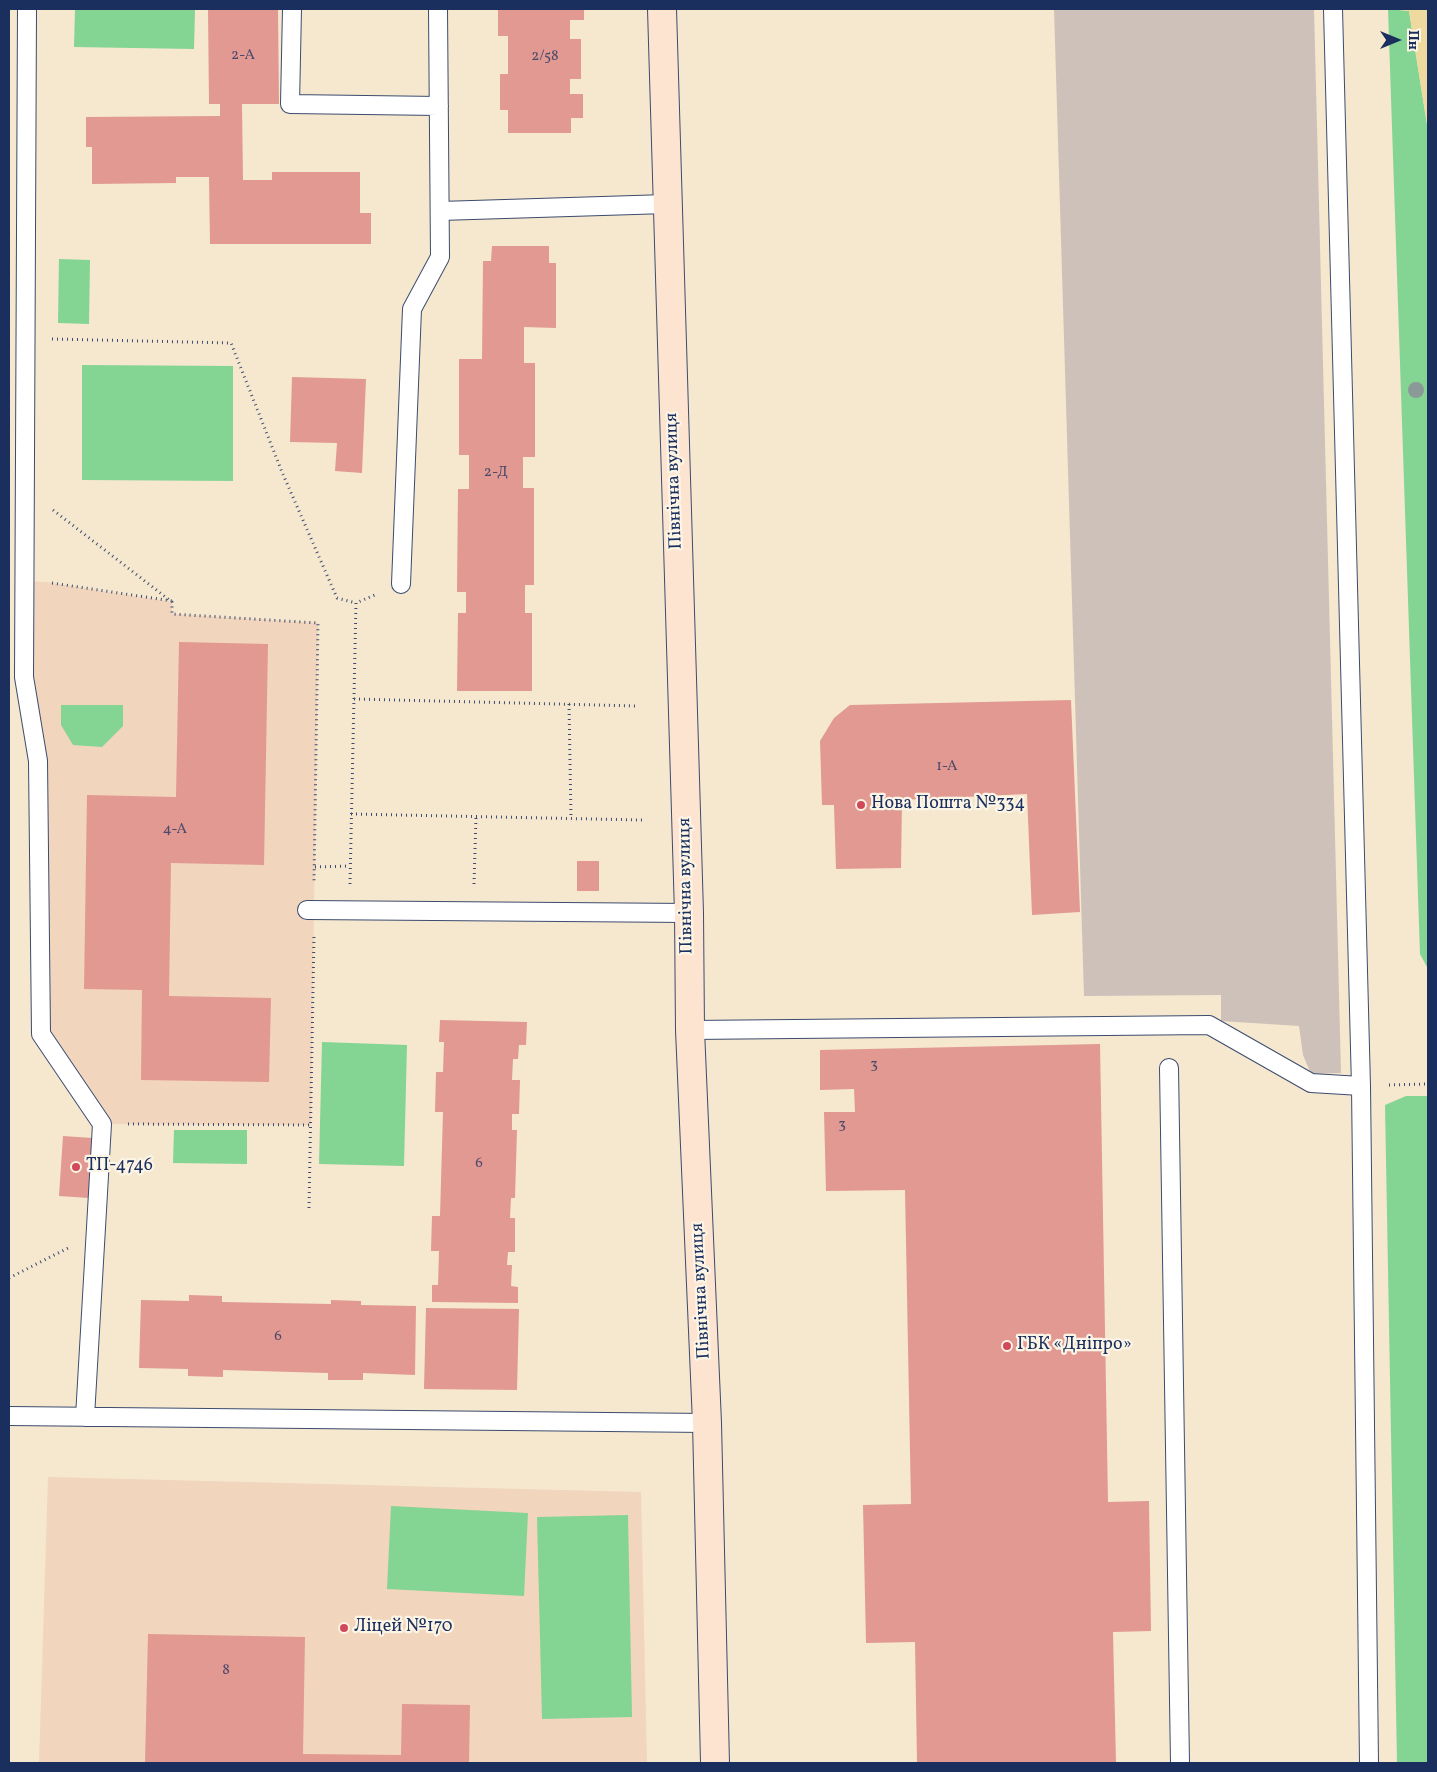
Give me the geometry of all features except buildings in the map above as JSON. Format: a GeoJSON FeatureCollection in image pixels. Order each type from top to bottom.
{"type":"FeatureCollection","features":[{"type":"Feature","properties":{"kind":"street","name":"Північна вулиця"},"geometry":{"type":"LineString","coordinates":[[662,9],[689,913],[690,1030],[707,1423],[716,1763]]}},
{"type":"Feature","properties":{"kind":"lane"},"geometry":{"type":"LineString","coordinates":[[27,9],[16,677],[38,761],[41,1034],[102,1124],[85,1417]]}},
{"type":"Feature","properties":{"kind":"lane"},"geometry":{"type":"LineString","coordinates":[[292,9],[290,104],[439,106]]}},
{"type":"Feature","properties":{"kind":"lane"},"geometry":{"type":"LineString","coordinates":[[401,584],[412,309],[440,257],[438,9]]}},
{"type":"Feature","properties":{"kind":"lane"},"geometry":{"type":"LineString","coordinates":[[1333,9],[1361,1086],[1369,1763]]}},
{"type":"Feature","properties":{"kind":"lane"},"geometry":{"type":"LineString","coordinates":[[440,211],[667,204]]}},
{"type":"Feature","properties":{"kind":"lane"},"geometry":{"type":"LineString","coordinates":[[307,910],[689,913]]}},
{"type":"Feature","properties":{"kind":"lane"},"geometry":{"type":"LineString","coordinates":[[690,1030],[1209,1025],[1311,1083],[1361,1086]]}},
{"type":"Feature","properties":{"kind":"lane"},"geometry":{"type":"LineString","coordinates":[[1169,1068],[1180,1763]]}},
{"type":"Feature","properties":{"kind":"lane"},"geometry":{"type":"LineString","coordinates":[[9,1416],[707,1423]]}},
{"type":"Feature","properties":{"kind":"path"},"geometry":{"type":"LineString","coordinates":[[42,338],[232,342],[282,472],[337,598],[356,603],[401,584]]}},
{"type":"Feature","properties":{"kind":"path"},"geometry":{"type":"LineString","coordinates":[[52,509],[172,602]]}},
{"type":"Feature","properties":{"kind":"path"},"geometry":{"type":"LineString","coordinates":[[46,582],[172,602]]}},
{"type":"Feature","properties":{"kind":"path"},"geometry":{"type":"LineString","coordinates":[[172,602],[172,614],[318,623]]}},
{"type":"Feature","properties":{"kind":"path"},"geometry":{"type":"LineString","coordinates":[[350,910],[356,603]]}},
{"type":"Feature","properties":{"kind":"path"},"geometry":{"type":"LineString","coordinates":[[354,699],[637,706]]}},
{"type":"Feature","properties":{"kind":"path"},"geometry":{"type":"LineString","coordinates":[[569,704],[571,819]]}},
{"type":"Feature","properties":{"kind":"path"},"geometry":{"type":"LineString","coordinates":[[351,814],[642,820]]}},
{"type":"Feature","properties":{"kind":"path"},"geometry":{"type":"LineString","coordinates":[[473,911],[476,817]]}},
{"type":"Feature","properties":{"kind":"path"},"geometry":{"type":"LineString","coordinates":[[315,867],[350,866]]}},
{"type":"Feature","properties":{"kind":"path"},"geometry":{"type":"LineString","coordinates":[[1361,1086],[1428,1084]]}},
{"type":"Feature","properties":{"kind":"path"},"geometry":{"type":"LineString","coordinates":[[102,1124],[311,1125]]}},
{"type":"Feature","properties":{"kind":"path"},"geometry":{"type":"LineString","coordinates":[[9,1278],[96,1234]]}},
{"type":"Feature","properties":{"kind":"shaded area"},"geometry":{"type":"Polygon","coordinates":[[[1054,9],[1314,9],[1341,1073],[1311,1074],[1303,1055],[1299,1026],[1221,1021],[1221,995],[1084,996],[1054,9]]]}},
{"type":"Feature","properties":{"kind":"shaded area"},"geometry":{"type":"Polygon","coordinates":[[[24,581],[46,582],[172,602],[172,614],[318,623],[311,1125],[102,1124],[41,1034],[24,581]]]}},
{"type":"Feature","properties":{"kind":"shaded area","name":"Ліцей №170"},"geometry":{"type":"Polygon","coordinates":[[[48,1477],[641,1492],[647,1763],[39,1763],[48,1477]]]}},
{"type":"Feature","properties":{"kind":"green space"},"geometry":{"type":"Polygon","coordinates":[[[75,9],[195,9],[194,49],[74,47],[75,9]]]}},
{"type":"Feature","properties":{"kind":"green space"},"geometry":{"type":"Polygon","coordinates":[[[1388,9],[1409,11],[1428,131],[1428,969],[1420,954],[1388,9]]]}},
{"type":"Feature","properties":{"kind":"green space"},"geometry":{"type":"Polygon","coordinates":[[[59,259],[90,260],[89,324],[58,323],[59,259]]]}},
{"type":"Feature","properties":{"kind":"green space"},"geometry":{"type":"Polygon","coordinates":[[[82,365],[233,366],[233,481],[82,480],[82,365]]]}},
{"type":"Feature","properties":{"kind":"green space"},"geometry":{"type":"Polygon","coordinates":[[[61,705],[123,705],[123,726],[102,747],[73,745],[61,725],[61,705]]]}},
{"type":"Feature","properties":{"kind":"green space"},"geometry":{"type":"Polygon","coordinates":[[[322,1042],[407,1045],[404,1166],[319,1164],[322,1042]]]}},
{"type":"Feature","properties":{"kind":"green space"},"geometry":{"type":"Polygon","coordinates":[[[1406,1096],[1428,1096],[1428,1763],[1397,1763],[1385,1105],[1406,1096]]]}},
{"type":"Feature","properties":{"kind":"green space"},"geometry":{"type":"Polygon","coordinates":[[[174,1130],[247,1130],[247,1164],[173,1163],[174,1130]]]}},
{"type":"Feature","properties":{"kind":"green space"},"geometry":{"type":"Polygon","coordinates":[[[391,1506],[528,1513],[524,1596],[387,1589],[391,1506]]]}},
{"type":"Feature","properties":{"kind":"green space"},"geometry":{"type":"Polygon","coordinates":[[[628,1515],[632,1717],[542,1719],[537,1517],[628,1515]]]}},
{"type":"Feature","properties":{"kind":"sand"},"geometry":{"type":"Polygon","coordinates":[[[1390,9],[1428,9],[1428,131],[1409,11],[1390,9]]]}},
{"type":"Feature","properties":{"kind":"place","name":"Нова Пошта №334"},"geometry":{"type":"Point","coordinates":[861,805]}},
{"type":"Feature","properties":{"kind":"place","name":"ТП-4746"},"geometry":{"type":"Point","coordinates":[76,1167]}},
{"type":"Feature","properties":{"kind":"place","name":"ГБК «Дніпро»"},"geometry":{"type":"Point","coordinates":[1007,1346]}},
{"type":"Feature","properties":{"kind":"place","name":"Ліцей №170"},"geometry":{"type":"Point","coordinates":[344,1628]}}]}
